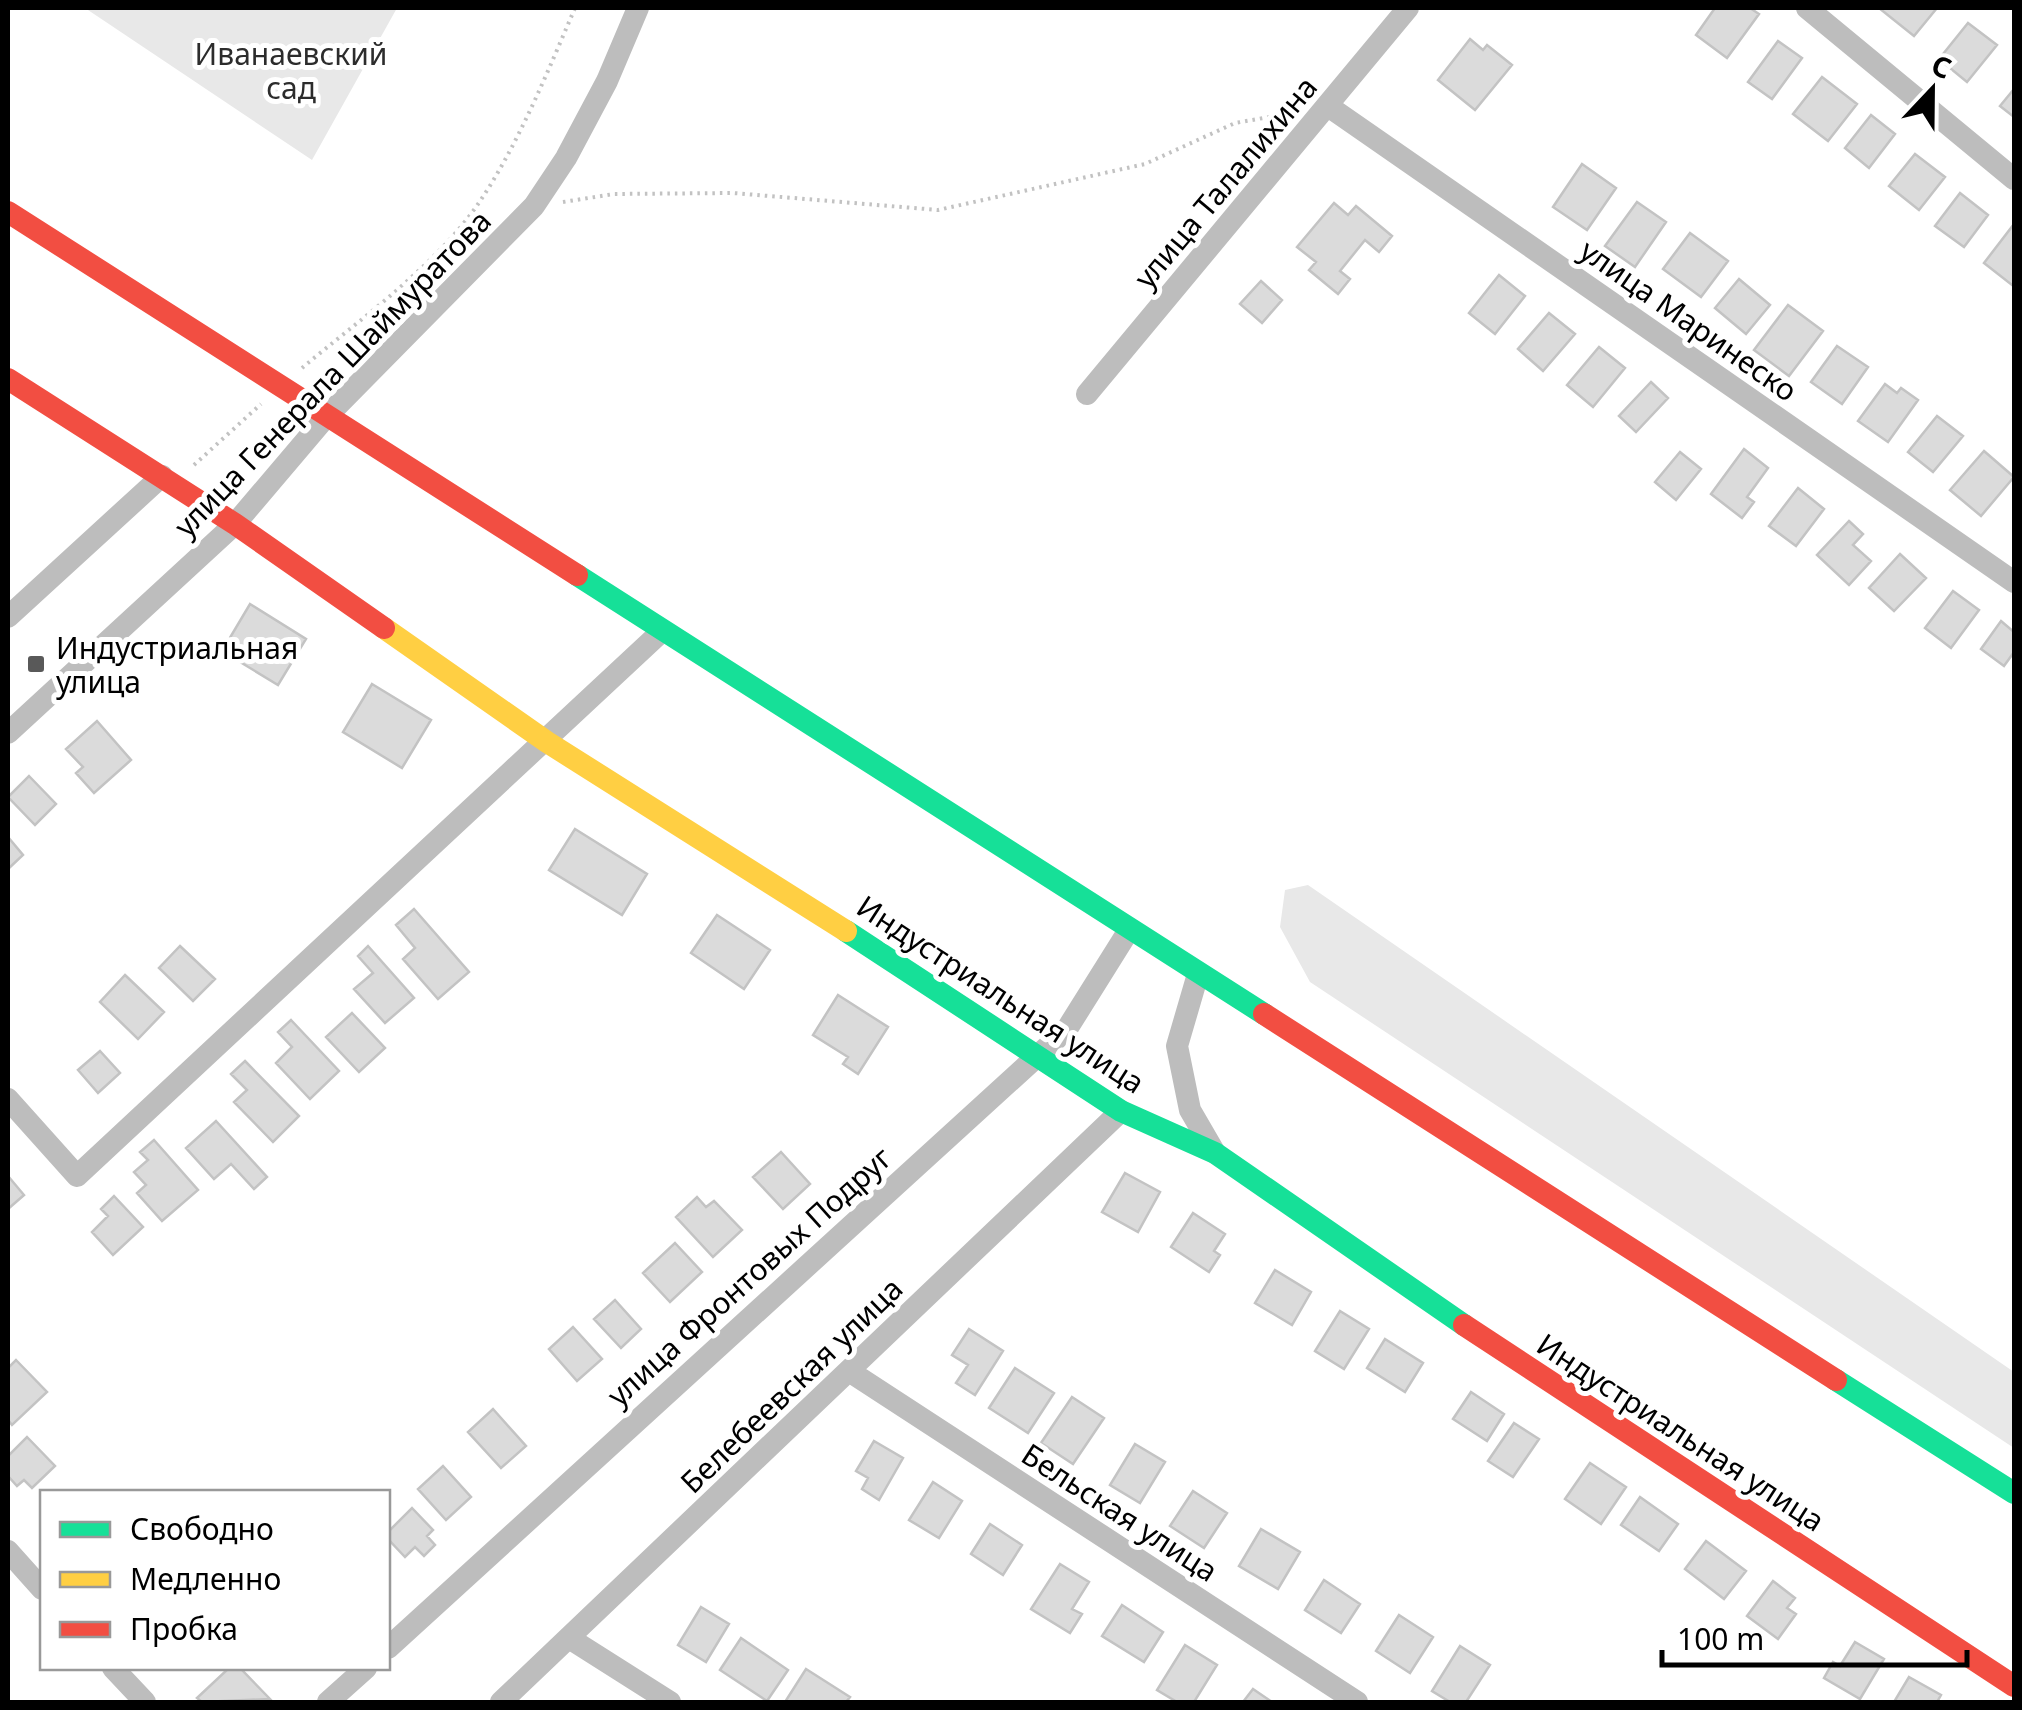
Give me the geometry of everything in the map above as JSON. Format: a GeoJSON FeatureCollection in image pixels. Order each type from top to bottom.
{"type":"FeatureCollection","features":[{"type":"Feature","properties":{"kind":"street","name":"улица Генерала Шаймуратова"},"geometry":{"type":"LineString","coordinates":[[8,733],[235,524],[324,418],[534,206],[566,158],[607,81],[638,8]]}},
{"type":"Feature","properties":{"kind":"street","name":"улица Талалихина"},"geometry":{"type":"LineString","coordinates":[[1087,394],[1408,8]]}},
{"type":"Feature","properties":{"kind":"street"},"geometry":{"type":"LineString","coordinates":[[1807,8],[2014,179]]}},
{"type":"Feature","properties":{"kind":"street","name":"улица Маринеско"},"geometry":{"type":"LineString","coordinates":[[1328,106],[2014,582]]}},
{"type":"Feature","properties":{"kind":"street"},"geometry":{"type":"LineString","coordinates":[[8,212],[324,418],[2014,1493]]}},
{"type":"Feature","properties":{"kind":"street","name":"Индустриальная улица"},"geometry":{"type":"LineString","coordinates":[[8,379],[235,524],[547,742],[1122,1111],[1215,1152],[1392,1279],[2014,1686]]}},
{"type":"Feature","properties":{"kind":"street"},"geometry":{"type":"LineString","coordinates":[[8,618],[168,480]]}},
{"type":"Feature","properties":{"kind":"street"},"geometry":{"type":"LineString","coordinates":[[8,1099],[77,1176],[661,632]]}},
{"type":"Feature","properties":{"kind":"street","name":"улица Фронтовых Подруг"},"geometry":{"type":"LineString","coordinates":[[390,1646],[1066,1029],[1129,930]]}},
{"type":"Feature","properties":{"kind":"street"},"geometry":{"type":"LineString","coordinates":[[1198,974],[1176,1046],[1190,1110],[1215,1152]]}},
{"type":"Feature","properties":{"kind":"street","name":"Белебеевская улица"},"geometry":{"type":"LineString","coordinates":[[502,1702],[1122,1111]]}},
{"type":"Feature","properties":{"kind":"street","name":"Бельская улица"},"geometry":{"type":"LineString","coordinates":[[849,1371],[1357,1702]]}},
{"type":"Feature","properties":{"kind":"street"},"geometry":{"type":"LineString","coordinates":[[8,1550],[40,1587]]}},
{"type":"Feature","properties":{"kind":"street"},"geometry":{"type":"LineString","coordinates":[[569,1638],[670,1702]]}},
{"type":"Feature","properties":{"kind":"street"},"geometry":{"type":"LineString","coordinates":[[116,1670],[145,1702]]}},
{"type":"Feature","properties":{"kind":"street"},"geometry":{"type":"LineString","coordinates":[[328,1702],[364,1670]]}},
{"type":"Feature","properties":{"kind":"path"},"geometry":{"type":"LineString","coordinates":[[168,480],[401,285],[475,208],[511,144],[574,8]]}},
{"type":"Feature","properties":{"kind":"path"},"geometry":{"type":"LineString","coordinates":[[534,206],[614,194],[733,193],[938,210],[1144,164],[1235,123],[1328,106]]}},
{"type":"Feature","properties":{"kind":"green space","name":"Иванаевский сад"},"geometry":{"type":"Polygon","coordinates":[[[85,8],[397,8],[312,160],[85,8]]]}},
{"type":"Feature","properties":{"kind":"green space"},"geometry":{"type":"Polygon","coordinates":[[[1308,885],[2014,1372],[2014,1448],[1310,982],[1280,927],[1285,890],[1308,885]]]}},
{"type":"Feature","properties":{"kind":"building"},"geometry":{"type":"Polygon","coordinates":[[[1715,8],[1750,8],[1759,14],[1727,58],[1696,35],[1715,8]]]}},
{"type":"Feature","properties":{"kind":"building"},"geometry":{"type":"Polygon","coordinates":[[[1879,8],[1937,8],[1914,36],[1879,8]]]}},
{"type":"Feature","properties":{"kind":"building"},"geometry":{"type":"Polygon","coordinates":[[[1968,23],[1997,45],[1967,82],[1939,59],[1968,23]]]}},
{"type":"Feature","properties":{"kind":"building"},"geometry":{"type":"Polygon","coordinates":[[[1470,39],[1483,50],[1487,45],[1512,65],[1475,110],[1438,80],[1470,39]]]}},
{"type":"Feature","properties":{"kind":"building"},"geometry":{"type":"Polygon","coordinates":[[[1778,41],[1802,58],[1772,99],[1748,82],[1778,41]]]}},
{"type":"Feature","properties":{"kind":"building"},"geometry":{"type":"Polygon","coordinates":[[[1822,77],[1857,104],[1828,141],[1793,114],[1822,77]]]}},
{"type":"Feature","properties":{"kind":"building"},"geometry":{"type":"Polygon","coordinates":[[[2014,89],[2014,117],[2000,106],[2014,89]]]}},
{"type":"Feature","properties":{"kind":"building"},"geometry":{"type":"Polygon","coordinates":[[[1871,115],[1895,134],[1869,168],[1845,148],[1871,115]]]}},
{"type":"Feature","properties":{"kind":"building"},"geometry":{"type":"Polygon","coordinates":[[[1915,154],[1945,177],[1919,210],[1889,186],[1915,154]]]}},
{"type":"Feature","properties":{"kind":"building"},"geometry":{"type":"Polygon","coordinates":[[[1582,164],[1616,188],[1587,230],[1553,207],[1582,164]]]}},
{"type":"Feature","properties":{"kind":"building"},"geometry":{"type":"Polygon","coordinates":[[[1960,193],[1988,215],[1964,247],[1935,226],[1960,193]]]}},
{"type":"Feature","properties":{"kind":"building"},"geometry":{"type":"Polygon","coordinates":[[[1637,202],[1666,222],[1635,267],[1605,246],[1637,202]]]}},
{"type":"Feature","properties":{"kind":"building"},"geometry":{"type":"Polygon","coordinates":[[[1334,203],[1348,215],[1356,206],[1392,236],[1379,252],[1365,240],[1340,271],[1350,279],[1338,294],[1309,270],[1316,262],[1297,247],[1334,203]]]}},
{"type":"Feature","properties":{"kind":"building"},"geometry":{"type":"Polygon","coordinates":[[[2014,224],[2014,282],[2012,285],[1984,263],[2014,224]]]}},
{"type":"Feature","properties":{"kind":"building"},"geometry":{"type":"Polygon","coordinates":[[[1690,233],[1728,261],[1701,297],[1663,269],[1690,233]]]}},
{"type":"Feature","properties":{"kind":"building"},"geometry":{"type":"Polygon","coordinates":[[[1499,275],[1525,296],[1495,334],[1469,313],[1499,275]]]}},
{"type":"Feature","properties":{"kind":"building"},"geometry":{"type":"Polygon","coordinates":[[[1739,279],[1770,305],[1746,334],[1715,308],[1739,279]]]}},
{"type":"Feature","properties":{"kind":"building"},"geometry":{"type":"Polygon","coordinates":[[[1261,281],[1282,300],[1262,323],[1240,304],[1261,281]]]}},
{"type":"Feature","properties":{"kind":"building"},"geometry":{"type":"Polygon","coordinates":[[[1788,305],[1823,331],[1789,376],[1754,350],[1788,305]]]}},
{"type":"Feature","properties":{"kind":"building"},"geometry":{"type":"Polygon","coordinates":[[[1549,313],[1575,334],[1543,371],[1518,349],[1549,313]]]}},
{"type":"Feature","properties":{"kind":"building"},"geometry":{"type":"Polygon","coordinates":[[[1837,346],[1868,367],[1842,404],[1811,382],[1837,346]]]}},
{"type":"Feature","properties":{"kind":"building"},"geometry":{"type":"Polygon","coordinates":[[[1599,347],[1625,368],[1593,407],[1567,385],[1599,347]]]}},
{"type":"Feature","properties":{"kind":"building"},"geometry":{"type":"Polygon","coordinates":[[[1651,382],[1668,398],[1636,432],[1619,416],[1651,382]]]}},
{"type":"Feature","properties":{"kind":"building"},"geometry":{"type":"Polygon","coordinates":[[[1885,384],[1897,393],[1901,388],[1918,400],[1888,442],[1858,421],[1885,384]]]}},
{"type":"Feature","properties":{"kind":"building"},"geometry":{"type":"Polygon","coordinates":[[[1937,416],[1963,436],[1933,472],[1908,452],[1937,416]]]}},
{"type":"Feature","properties":{"kind":"building"},"geometry":{"type":"Polygon","coordinates":[[[1744,449],[1768,468],[1747,497],[1754,502],[1742,518],[1711,494],[1744,449]]]}},
{"type":"Feature","properties":{"kind":"building"},"geometry":{"type":"Polygon","coordinates":[[[1984,451],[2014,477],[1981,516],[1950,490],[1984,451]]]}},
{"type":"Feature","properties":{"kind":"building"},"geometry":{"type":"Polygon","coordinates":[[[1680,452],[1701,469],[1676,500],[1655,482],[1680,452]]]}},
{"type":"Feature","properties":{"kind":"building"},"geometry":{"type":"Polygon","coordinates":[[[1798,488],[1824,509],[1796,546],[1769,526],[1798,488]]]}},
{"type":"Feature","properties":{"kind":"building"},"geometry":{"type":"Polygon","coordinates":[[[1849,521],[1863,534],[1853,545],[1871,561],[1849,585],[1817,555],[1849,521]]]}},
{"type":"Feature","properties":{"kind":"building"},"geometry":{"type":"Polygon","coordinates":[[[1900,554],[1926,578],[1894,611],[1869,588],[1900,554]]]}},
{"type":"Feature","properties":{"kind":"building"},"geometry":{"type":"Polygon","coordinates":[[[1953,591],[1979,610],[1951,648],[1925,628],[1953,591]]]}},
{"type":"Feature","properties":{"kind":"building"},"geometry":{"type":"Polygon","coordinates":[[[250,604],[306,639],[278,685],[222,651],[250,604]]]}},
{"type":"Feature","properties":{"kind":"building"},"geometry":{"type":"Polygon","coordinates":[[[2001,621],[2014,632],[2014,652],[2004,666],[1981,649],[2001,621]]]}},
{"type":"Feature","properties":{"kind":"building"},"geometry":{"type":"Polygon","coordinates":[[[372,684],[431,720],[402,768],[343,732],[372,684]]]}},
{"type":"Feature","properties":{"kind":"building"},"geometry":{"type":"Polygon","coordinates":[[[97,721],[131,760],[94,793],[76,773],[83,767],[66,749],[97,721]]]}},
{"type":"Feature","properties":{"kind":"building"},"geometry":{"type":"Polygon","coordinates":[[[29,776],[56,804],[35,825],[8,797],[29,776]]]}},
{"type":"Feature","properties":{"kind":"building"},"geometry":{"type":"Polygon","coordinates":[[[575,829],[647,874],[622,915],[549,870],[575,829]]]}},
{"type":"Feature","properties":{"kind":"building"},"geometry":{"type":"Polygon","coordinates":[[[8,837],[23,855],[8,869],[8,837]]]}},
{"type":"Feature","properties":{"kind":"building"},"geometry":{"type":"Polygon","coordinates":[[[414,909],[469,972],[438,999],[403,959],[415,948],[396,925],[414,909]]]}},
{"type":"Feature","properties":{"kind":"building"},"geometry":{"type":"Polygon","coordinates":[[[717,915],[770,950],[744,989],[691,953],[717,915]]]}},
{"type":"Feature","properties":{"kind":"building"},"geometry":{"type":"Polygon","coordinates":[[[180,946],[215,979],[193,1001],[159,968],[180,946]]]}},
{"type":"Feature","properties":{"kind":"building"},"geometry":{"type":"Polygon","coordinates":[[[368,946],[414,998],[385,1023],[354,989],[373,973],[358,956],[368,946]]]}},
{"type":"Feature","properties":{"kind":"building"},"geometry":{"type":"Polygon","coordinates":[[[125,975],[164,1012],[138,1039],[100,1002],[125,975]]]}},
{"type":"Feature","properties":{"kind":"building"},"geometry":{"type":"Polygon","coordinates":[[[838,995],[888,1027],[858,1074],[843,1064],[848,1057],[813,1035],[838,995]]]}},
{"type":"Feature","properties":{"kind":"building"},"geometry":{"type":"Polygon","coordinates":[[[352,1013],[385,1048],[359,1072],[326,1037],[352,1013]]]}},
{"type":"Feature","properties":{"kind":"building"},"geometry":{"type":"Polygon","coordinates":[[[291,1020],[339,1071],[310,1099],[276,1063],[292,1047],[278,1032],[291,1020]]]}},
{"type":"Feature","properties":{"kind":"building"},"geometry":{"type":"Polygon","coordinates":[[[100,1051],[120,1073],[98,1093],[78,1070],[100,1051]]]}},
{"type":"Feature","properties":{"kind":"building"},"geometry":{"type":"Polygon","coordinates":[[[245,1061],[299,1116],[273,1142],[234,1102],[247,1090],[231,1074],[245,1061]]]}},
{"type":"Feature","properties":{"kind":"building"},"geometry":{"type":"Polygon","coordinates":[[[216,1121],[267,1177],[254,1189],[231,1164],[214,1179],[186,1148],[216,1121]]]}},
{"type":"Feature","properties":{"kind":"building"},"geometry":{"type":"Polygon","coordinates":[[[154,1140],[198,1190],[162,1221],[137,1193],[146,1185],[134,1172],[148,1160],[140,1152],[154,1140]]]}},
{"type":"Feature","properties":{"kind":"building"},"geometry":{"type":"Polygon","coordinates":[[[781,1152],[810,1184],[783,1209],[753,1177],[781,1152]]]}},
{"type":"Feature","properties":{"kind":"building"},"geometry":{"type":"Polygon","coordinates":[[[1125,1173],[1160,1192],[1138,1232],[1102,1212],[1125,1173]]]}},
{"type":"Feature","properties":{"kind":"building"},"geometry":{"type":"Polygon","coordinates":[[[8,1176],[24,1195],[8,1209],[8,1176]]]}},
{"type":"Feature","properties":{"kind":"building"},"geometry":{"type":"Polygon","coordinates":[[[114,1196],[143,1227],[113,1255],[92,1232],[108,1216],[101,1209],[114,1196]]]}},
{"type":"Feature","properties":{"kind":"building"},"geometry":{"type":"Polygon","coordinates":[[[697,1197],[706,1207],[714,1201],[742,1230],[713,1257],[676,1217],[697,1197]]]}},
{"type":"Feature","properties":{"kind":"building"},"geometry":{"type":"Polygon","coordinates":[[[1193,1213],[1225,1234],[1214,1251],[1220,1255],[1209,1272],[1171,1247],[1193,1213]]]}},
{"type":"Feature","properties":{"kind":"building"},"geometry":{"type":"Polygon","coordinates":[[[675,1243],[702,1272],[670,1302],[643,1273],[675,1243]]]}},
{"type":"Feature","properties":{"kind":"building"},"geometry":{"type":"Polygon","coordinates":[[[1275,1270],[1311,1292],[1292,1325],[1255,1303],[1275,1270]]]}},
{"type":"Feature","properties":{"kind":"building"},"geometry":{"type":"Polygon","coordinates":[[[615,1300],[641,1329],[621,1348],[594,1319],[615,1300]]]}},
{"type":"Feature","properties":{"kind":"building"},"geometry":{"type":"Polygon","coordinates":[[[1340,1311],[1369,1329],[1344,1369],[1315,1351],[1340,1311]]]}},
{"type":"Feature","properties":{"kind":"building"},"geometry":{"type":"Polygon","coordinates":[[[573,1327],[602,1359],[577,1381],[549,1349],[573,1327]]]}},
{"type":"Feature","properties":{"kind":"building"},"geometry":{"type":"Polygon","coordinates":[[[969,1329],[1003,1351],[975,1395],[956,1383],[968,1365],[952,1355],[969,1329]]]}},
{"type":"Feature","properties":{"kind":"building"},"geometry":{"type":"Polygon","coordinates":[[[1385,1339],[1423,1363],[1405,1392],[1367,1368],[1385,1339]]]}},
{"type":"Feature","properties":{"kind":"building"},"geometry":{"type":"Polygon","coordinates":[[[16,1360],[47,1392],[12,1425],[8,1420],[8,1368],[16,1360]]]}},
{"type":"Feature","properties":{"kind":"building"},"geometry":{"type":"Polygon","coordinates":[[[1015,1368],[1054,1393],[1028,1433],[989,1408],[1015,1368]]]}},
{"type":"Feature","properties":{"kind":"building"},"geometry":{"type":"Polygon","coordinates":[[[1471,1392],[1504,1414],[1487,1441],[1453,1419],[1471,1392]]]}},
{"type":"Feature","properties":{"kind":"building"},"geometry":{"type":"Polygon","coordinates":[[[1072,1397],[1104,1418],[1073,1464],[1041,1443],[1072,1397]]]}},
{"type":"Feature","properties":{"kind":"building"},"geometry":{"type":"Polygon","coordinates":[[[493,1409],[526,1446],[501,1468],[468,1432],[493,1409]]]}},
{"type":"Feature","properties":{"kind":"building"},"geometry":{"type":"Polygon","coordinates":[[[1514,1423],[1539,1439],[1513,1477],[1488,1461],[1514,1423]]]}},
{"type":"Feature","properties":{"kind":"building"},"geometry":{"type":"Polygon","coordinates":[[[27,1437],[55,1466],[32,1488],[24,1480],[17,1486],[8,1476],[8,1456],[27,1437]]]}},
{"type":"Feature","properties":{"kind":"building"},"geometry":{"type":"Polygon","coordinates":[[[874,1441],[903,1458],[879,1500],[862,1489],[868,1478],[856,1471],[874,1441]]]}},
{"type":"Feature","properties":{"kind":"building"},"geometry":{"type":"Polygon","coordinates":[[[1135,1444],[1165,1462],[1140,1503],[1110,1485],[1135,1444]]]}},
{"type":"Feature","properties":{"kind":"building"},"geometry":{"type":"Polygon","coordinates":[[[1590,1463],[1626,1487],[1601,1524],[1565,1499],[1590,1463]]]}},
{"type":"Feature","properties":{"kind":"building"},"geometry":{"type":"Polygon","coordinates":[[[443,1466],[471,1497],[446,1520],[418,1489],[443,1466]]]}},
{"type":"Feature","properties":{"kind":"building"},"geometry":{"type":"Polygon","coordinates":[[[933,1482],[962,1501],[939,1538],[909,1520],[933,1482]]]}},
{"type":"Feature","properties":{"kind":"building"},"geometry":{"type":"Polygon","coordinates":[[[1193,1491],[1227,1513],[1204,1548],[1170,1526],[1193,1491]]]}},
{"type":"Feature","properties":{"kind":"building"},"geometry":{"type":"Polygon","coordinates":[[[1640,1497],[1678,1524],[1659,1551],[1621,1525],[1640,1497]]]}},
{"type":"Feature","properties":{"kind":"building"},"geometry":{"type":"Polygon","coordinates":[[[412,1508],[433,1530],[427,1536],[435,1545],[424,1556],[415,1547],[405,1557],[390,1541],[390,1530],[412,1508]]]}},
{"type":"Feature","properties":{"kind":"building"},"geometry":{"type":"Polygon","coordinates":[[[990,1524],[1022,1545],[1003,1575],[971,1554],[990,1524]]]}},
{"type":"Feature","properties":{"kind":"building"},"geometry":{"type":"Polygon","coordinates":[[[1261,1529],[1300,1552],[1278,1589],[1239,1566],[1261,1529]]]}},
{"type":"Feature","properties":{"kind":"building"},"geometry":{"type":"Polygon","coordinates":[[[1706,1541],[1746,1571],[1724,1599],[1685,1569],[1706,1541]]]}},
{"type":"Feature","properties":{"kind":"building"},"geometry":{"type":"Polygon","coordinates":[[[1060,1564],[1089,1582],[1072,1609],[1082,1614],[1070,1633],[1031,1609],[1060,1564]]]}},
{"type":"Feature","properties":{"kind":"building"},"geometry":{"type":"Polygon","coordinates":[[[1324,1580],[1360,1604],[1341,1633],[1305,1610],[1324,1580]]]}},
{"type":"Feature","properties":{"kind":"building"},"geometry":{"type":"Polygon","coordinates":[[[1773,1581],[1795,1598],[1787,1608],[1796,1614],[1778,1639],[1747,1616],[1773,1581]]]}},
{"type":"Feature","properties":{"kind":"building"},"geometry":{"type":"Polygon","coordinates":[[[1122,1605],[1163,1632],[1144,1662],[1102,1636],[1122,1605]]]}},
{"type":"Feature","properties":{"kind":"building"},"geometry":{"type":"Polygon","coordinates":[[[701,1607],[729,1624],[706,1662],[678,1645],[701,1607]]]}},
{"type":"Feature","properties":{"kind":"building"},"geometry":{"type":"Polygon","coordinates":[[[1399,1615],[1433,1637],[1410,1673],[1376,1651],[1399,1615]]]}},
{"type":"Feature","properties":{"kind":"building"},"geometry":{"type":"Polygon","coordinates":[[[741,1638],[788,1670],[767,1701],[720,1670],[741,1638]]]}},
{"type":"Feature","properties":{"kind":"building"},"geometry":{"type":"Polygon","coordinates":[[[1855,1642],[1884,1659],[1860,1699],[1824,1678],[1833,1662],[1840,1666],[1855,1642]]]}},
{"type":"Feature","properties":{"kind":"building"},"geometry":{"type":"Polygon","coordinates":[[[1185,1645],[1217,1665],[1194,1702],[1177,1702],[1157,1690],[1185,1645]]]}},
{"type":"Feature","properties":{"kind":"building"},"geometry":{"type":"Polygon","coordinates":[[[1460,1646],[1490,1665],[1466,1702],[1450,1702],[1432,1691],[1460,1646]]]}},
{"type":"Feature","properties":{"kind":"building"},"geometry":{"type":"Polygon","coordinates":[[[806,1669],[850,1697],[846,1702],[785,1702],[806,1669]]]}},
{"type":"Feature","properties":{"kind":"building"},"geometry":{"type":"Polygon","coordinates":[[[227,1670],[242,1670],[270,1699],[202,1702],[197,1698],[227,1670]]]}},
{"type":"Feature","properties":{"kind":"building"},"geometry":{"type":"Polygon","coordinates":[[[1909,1677],[1941,1695],[1937,1702],[1894,1702],[1909,1677]]]}},
{"type":"Feature","properties":{"kind":"building"},"geometry":{"type":"Polygon","coordinates":[[[1253,1689],[1272,1702],[1243,1702],[1253,1689]]]}},
{"type":"Feature","properties":{"kind":"traffic: fast"},"geometry":{"type":"LineString","coordinates":[[577,575],[1264,1014]]}},
{"type":"Feature","properties":{"kind":"traffic: fast"},"geometry":{"type":"LineString","coordinates":[[846,931],[1121,1111],[1215,1153],[1464,1325]]}},
{"type":"Feature","properties":{"kind":"traffic: fast"},"geometry":{"type":"LineString","coordinates":[[1836,1380],[2014,1493]]}},
{"type":"Feature","properties":{"kind":"traffic: slow"},"geometry":{"type":"LineString","coordinates":[[384,628],[547,742],[846,931]]}},
{"type":"Feature","properties":{"kind":"traffic: jam"},"geometry":{"type":"LineString","coordinates":[[8,212],[577,575]]}},
{"type":"Feature","properties":{"kind":"traffic: jam"},"geometry":{"type":"LineString","coordinates":[[8,379],[235,524],[384,628]]}},
{"type":"Feature","properties":{"kind":"traffic: jam"},"geometry":{"type":"LineString","coordinates":[[1264,1014],[1836,1380]]}},
{"type":"Feature","properties":{"kind":"traffic: jam"},"geometry":{"type":"LineString","coordinates":[[1464,1325],[2014,1686]]}},
{"type":"Feature","properties":{"kind":"place","name":"Индустриальная улица"},"geometry":{"type":"Point","coordinates":[36,664]}}]}
